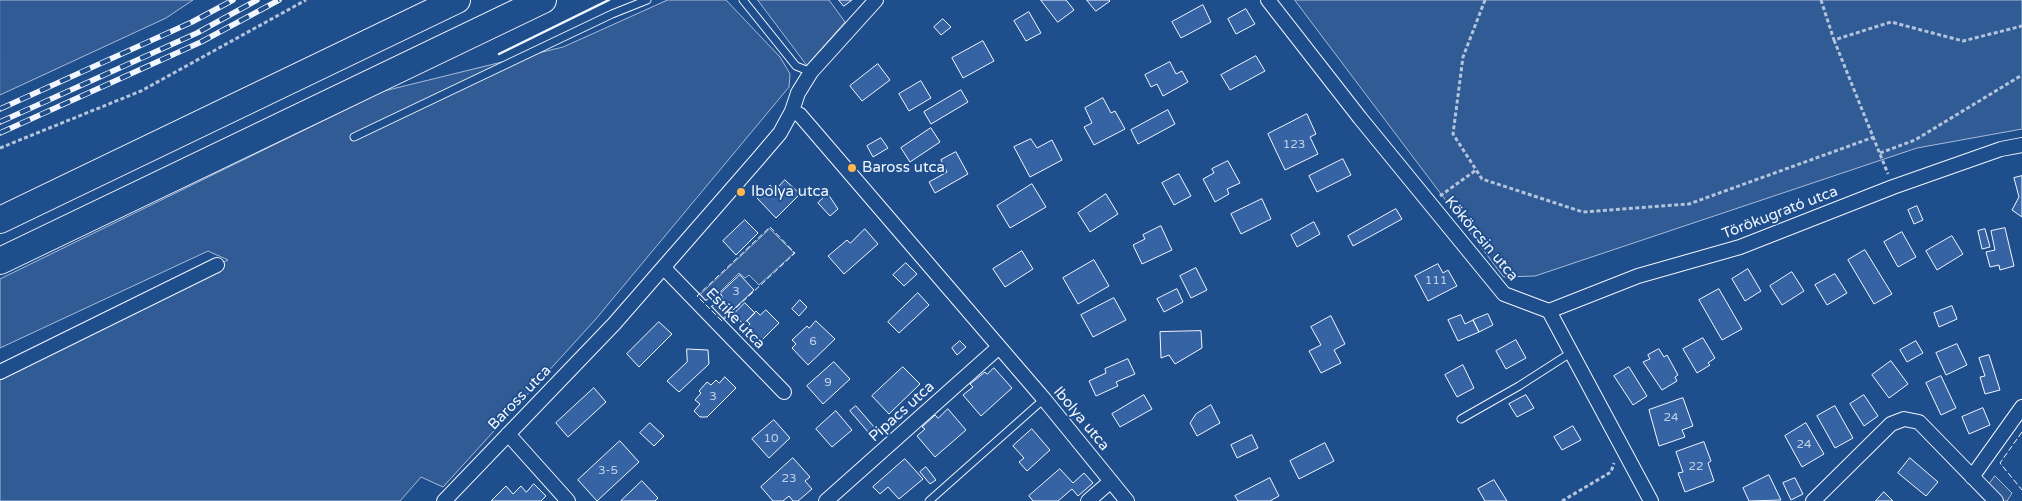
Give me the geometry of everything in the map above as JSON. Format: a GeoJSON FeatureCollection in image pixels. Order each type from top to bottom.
{"type":"FeatureCollection","features":[{"type":"Feature","properties":{"kind":"highway"},"geometry":{"type":"LineString","coordinates":[[0,220],[457,0]]}},
{"type":"Feature","properties":{"kind":"highway"},"geometry":{"type":"LineString","coordinates":[[0,261],[543,0]]}},
{"type":"Feature","properties":{"kind":"street","name":"Baross utca"},"geometry":{"type":"LineString","coordinates":[[444,501],[614,324],[664,268],[780,133],[792,111],[798,93],[811,72],[876,0]]}},
{"type":"Feature","properties":{"kind":"street","name":"Kökörcsin utca"},"geometry":{"type":"LineString","coordinates":[[1268,0],[1360,118],[1504,294],[1549,311]]}},
{"type":"Feature","properties":{"kind":"street","name":"Ibolya utca"},"geometry":{"type":"LineString","coordinates":[[792,111],[800,115],[1044,399],[1127,501]]}},
{"type":"Feature","properties":{"kind":"street","name":"Törökugrató utca"},"geometry":{"type":"LineString","coordinates":[[1549,311],[1638,276],[1740,247],[1893,187],[2001,149],[2022,145]]}},
{"type":"Feature","properties":{"kind":"street"},"geometry":{"type":"LineString","coordinates":[[0,372],[217,266]]}},
{"type":"Feature","properties":{"kind":"street","name":"Estike utca"},"geometry":{"type":"LineString","coordinates":[[664,268],[784,392]]}},
{"type":"Feature","properties":{"kind":"street"},"geometry":{"type":"LineString","coordinates":[[1549,311],[1573,352],[1620,446],[1651,501]]}},
{"type":"Feature","properties":{"kind":"street","name":"Pipacs utca"},"geometry":{"type":"LineString","coordinates":[[826,501],[999,347]]}},
{"type":"Feature","properties":{"kind":"street"},"geometry":{"type":"LineString","coordinates":[[1972,478],[2022,408]]}},
{"type":"Feature","properties":{"kind":"street"},"geometry":{"type":"LineString","coordinates":[[1813,501],[1891,424],[1904,419],[1919,422],[1996,501]]}},
{"type":"Feature","properties":{"kind":"street"},"geometry":{"type":"LineString","coordinates":[[508,434],[568,501]]}},
{"type":"Feature","properties":{"kind":"street"},"geometry":{"type":"LineString","coordinates":[[1088,501],[1111,481]]}},
{"type":"Feature","properties":{"kind":"lane"},"geometry":{"type":"LineString","coordinates":[[354,137],[612,14],[647,0]]}},
{"type":"Feature","properties":{"kind":"lane"},"geometry":{"type":"LineString","coordinates":[[743,0],[796,66],[811,72]]}},
{"type":"Feature","properties":{"kind":"lane"},"geometry":{"type":"LineString","coordinates":[[702,308],[718,297]]}},
{"type":"Feature","properties":{"kind":"lane"},"geometry":{"type":"LineString","coordinates":[[1461,419],[1573,352]]}},
{"type":"Feature","properties":{"kind":"lane"},"geometry":{"type":"LineString","coordinates":[[929,501],[1044,399]]}},
{"type":"Feature","properties":{"kind":"path"},"geometry":{"type":"LineString","coordinates":[[0,148],[141,91],[306,0]]}},
{"type":"Feature","properties":{"kind":"path"},"geometry":{"type":"LineString","coordinates":[[1484,0],[1463,57],[1453,134],[1482,179],[1583,212],[1690,204],[1874,137]]}},
{"type":"Feature","properties":{"kind":"path"},"geometry":{"type":"LineString","coordinates":[[1821,0],[1834,40],[1893,187]]}},
{"type":"Feature","properties":{"kind":"path"},"geometry":{"type":"LineString","coordinates":[[1834,40],[1891,22],[1963,41],[2022,26]]}},
{"type":"Feature","properties":{"kind":"path"},"geometry":{"type":"LineString","coordinates":[[1880,153],[1915,140],[2022,75]]}},
{"type":"Feature","properties":{"kind":"path"},"geometry":{"type":"LineString","coordinates":[[1430,203],[1476,170]]}},
{"type":"Feature","properties":{"kind":"path"},"geometry":{"type":"LineString","coordinates":[[1562,501],[1611,472],[1620,446]]}},
{"type":"Feature","properties":{"kind":"shaded area"},"geometry":{"type":"Polygon","coordinates":[[[0,0],[193,0],[166,18],[0,95],[0,0]]]}},
{"type":"Feature","properties":{"kind":"shaded area"},"geometry":{"type":"Polygon","coordinates":[[[668,0],[726,0],[780,57],[790,74],[789,87],[595,320],[443,487],[421,477],[400,501],[0,501],[0,376],[228,260],[208,251],[0,348],[0,279],[384,91],[563,47],[668,0]]]}},
{"type":"Feature","properties":{"kind":"shaded area"},"geometry":{"type":"Polygon","coordinates":[[[758,0],[829,0],[845,22],[807,65],[758,0]]]}},
{"type":"Feature","properties":{"kind":"shaded area"},"geometry":{"type":"Polygon","coordinates":[[[1295,0],[2022,0],[2022,129],[1917,148],[1535,276],[1504,277],[1295,0]]]}},
{"type":"Feature","properties":{"kind":"shaded area"},"geometry":{"type":"Polygon","coordinates":[[[770,229],[794,253],[759,285],[749,275],[745,278],[739,273],[717,295],[731,311],[722,319],[699,296],[770,229]]]}},
{"type":"Feature","properties":{"kind":"shaded area"},"geometry":{"type":"Polygon","coordinates":[[[1995,476],[2012,493],[2007,501],[1996,501],[1986,489],[1995,476]]]}},
{"type":"Feature","properties":{"kind":"building"},"geometry":{"type":"Polygon","coordinates":[[[839,0],[852,0],[844,6],[839,0]]]}},
{"type":"Feature","properties":{"kind":"building"},"geometry":{"type":"Polygon","coordinates":[[[1041,0],[1066,0],[1074,10],[1058,22],[1041,0]]]}},
{"type":"Feature","properties":{"kind":"building"},"geometry":{"type":"Polygon","coordinates":[[[1087,0],[1109,0],[1110,1],[1096,11],[1087,0]]]}},
{"type":"Feature","properties":{"kind":"building"},"geometry":{"type":"Polygon","coordinates":[[[1203,5],[1211,22],[1181,38],[1172,22],[1203,5]]]}},
{"type":"Feature","properties":{"kind":"building"},"geometry":{"type":"Polygon","coordinates":[[[1246,9],[1255,24],[1236,34],[1228,19],[1246,9]]]}},
{"type":"Feature","properties":{"kind":"building"},"geometry":{"type":"Polygon","coordinates":[[[1029,12],[1041,33],[1026,41],[1014,21],[1029,12]]]}},
{"type":"Feature","properties":{"kind":"building"},"geometry":{"type":"Polygon","coordinates":[[[943,19],[951,27],[941,35],[934,27],[943,19]]]}},
{"type":"Feature","properties":{"kind":"building"},"geometry":{"type":"Polygon","coordinates":[[[983,41],[994,61],[963,78],[952,58],[983,41]]]}},
{"type":"Feature","properties":{"kind":"building"},"geometry":{"type":"Polygon","coordinates":[[[1256,56],[1265,71],[1230,90],[1221,75],[1256,56]]]}},
{"type":"Feature","properties":{"kind":"building"},"geometry":{"type":"Polygon","coordinates":[[[1170,62],[1176,74],[1182,71],[1188,82],[1163,96],[1157,84],[1151,87],[1145,75],[1170,62]]]}},
{"type":"Feature","properties":{"kind":"building"},"geometry":{"type":"Polygon","coordinates":[[[878,64],[890,80],[862,101],[850,86],[878,64]]]}},
{"type":"Feature","properties":{"kind":"building"},"geometry":{"type":"Polygon","coordinates":[[[921,81],[931,98],[909,111],[899,94],[921,81]]]}},
{"type":"Feature","properties":{"kind":"building"},"geometry":{"type":"Polygon","coordinates":[[[961,90],[968,102],[931,124],[924,112],[961,90]]]}},
{"type":"Feature","properties":{"kind":"building"},"geometry":{"type":"Polygon","coordinates":[[[1103,98],[1111,113],[1115,111],[1125,129],[1094,145],[1084,127],[1092,123],[1085,108],[1103,98]]]}},
{"type":"Feature","properties":{"kind":"building"},"geometry":{"type":"Polygon","coordinates":[[[1168,110],[1175,124],[1138,144],[1131,130],[1168,110]]]}},
{"type":"Feature","properties":{"kind":"building"},"geometry":{"type":"Polygon","coordinates":[[[1307,114],[1316,134],[1310,137],[1318,154],[1285,170],[1268,134],[1307,114]]]}},
{"type":"Feature","properties":{"kind":"building"},"geometry":{"type":"Polygon","coordinates":[[[931,128],[940,142],[910,162],[901,148],[931,128]]]}},
{"type":"Feature","properties":{"kind":"building"},"geometry":{"type":"Polygon","coordinates":[[[881,138],[888,148],[873,157],[867,146],[881,138]]]}},
{"type":"Feature","properties":{"kind":"building"},"geometry":{"type":"Polygon","coordinates":[[[1031,139],[1037,148],[1052,140],[1062,160],[1030,177],[1014,147],[1031,139]]]}},
{"type":"Feature","properties":{"kind":"building"},"geometry":{"type":"Polygon","coordinates":[[[956,152],[968,174],[935,193],[929,182],[947,172],[941,160],[956,152]]]}},
{"type":"Feature","properties":{"kind":"building"},"geometry":{"type":"Polygon","coordinates":[[[1343,159],[1351,175],[1317,192],[1309,176],[1343,159]]]}},
{"type":"Feature","properties":{"kind":"building"},"geometry":{"type":"Polygon","coordinates":[[[1228,161],[1240,183],[1227,189],[1229,194],[1215,202],[1203,179],[1214,173],[1212,169],[1228,161]]]}},
{"type":"Feature","properties":{"kind":"building"},"geometry":{"type":"Polygon","coordinates":[[[1179,174],[1191,196],[1174,205],[1162,183],[1179,174]]]}},
{"type":"Feature","properties":{"kind":"building"},"geometry":{"type":"Polygon","coordinates":[[[2022,176],[2022,217],[2012,210],[2019,197],[2014,178],[2022,176]]]}},
{"type":"Feature","properties":{"kind":"building"},"geometry":{"type":"Polygon","coordinates":[[[785,180],[800,194],[776,218],[757,198],[770,185],[775,190],[785,180]]]}},
{"type":"Feature","properties":{"kind":"building"},"geometry":{"type":"Polygon","coordinates":[[[1032,184],[1046,207],[1010,228],[997,206],[1032,184]]]}},
{"type":"Feature","properties":{"kind":"building"},"geometry":{"type":"Polygon","coordinates":[[[828,194],[838,209],[830,216],[818,203],[828,194]]]}},
{"type":"Feature","properties":{"kind":"building"},"geometry":{"type":"Polygon","coordinates":[[[1106,194],[1118,214],[1090,232],[1078,213],[1106,194]]]}},
{"type":"Feature","properties":{"kind":"building"},"geometry":{"type":"Polygon","coordinates":[[[1262,199],[1271,219],[1241,234],[1231,214],[1262,199]]]}},
{"type":"Feature","properties":{"kind":"building"},"geometry":{"type":"Polygon","coordinates":[[[1917,206],[1923,220],[1914,224],[1908,210],[1917,206]]]}},
{"type":"Feature","properties":{"kind":"building"},"geometry":{"type":"Polygon","coordinates":[[[1396,209],[1402,219],[1353,246],[1348,236],[1396,209]]]}},
{"type":"Feature","properties":{"kind":"building"},"geometry":{"type":"Polygon","coordinates":[[[745,220],[758,233],[736,255],[723,241],[745,220]]]}},
{"type":"Feature","properties":{"kind":"building"},"geometry":{"type":"Polygon","coordinates":[[[1314,222],[1320,234],[1297,247],[1291,235],[1314,222]]]}},
{"type":"Feature","properties":{"kind":"building"},"geometry":{"type":"Polygon","coordinates":[[[1161,226],[1172,250],[1142,264],[1133,245],[1145,239],[1143,235],[1161,226]]]}},
{"type":"Feature","properties":{"kind":"building"},"geometry":{"type":"Polygon","coordinates":[[[2005,228],[2014,266],[2000,270],[1999,265],[1990,267],[1986,252],[1995,250],[1991,231],[2005,228]]]}},
{"type":"Feature","properties":{"kind":"building"},"geometry":{"type":"Polygon","coordinates":[[[865,229],[878,244],[844,274],[828,256],[847,240],[850,243],[865,229]]]}},
{"type":"Feature","properties":{"kind":"building"},"geometry":{"type":"Polygon","coordinates":[[[1985,229],[1990,247],[1982,249],[1978,231],[1985,229]]]}},
{"type":"Feature","properties":{"kind":"building"},"geometry":{"type":"Polygon","coordinates":[[[1902,232],[1916,257],[1898,267],[1884,242],[1902,232]]]}},
{"type":"Feature","properties":{"kind":"building"},"geometry":{"type":"Polygon","coordinates":[[[1952,236],[1963,254],[1937,270],[1926,251],[1952,236]]]}},
{"type":"Feature","properties":{"kind":"building"},"geometry":{"type":"Polygon","coordinates":[[[1865,250],[1892,294],[1874,304],[1848,260],[1865,250]]]}},
{"type":"Feature","properties":{"kind":"building"},"geometry":{"type":"Polygon","coordinates":[[[1022,251],[1033,269],[1005,287],[993,269],[1022,251]]]}},
{"type":"Feature","properties":{"kind":"building"},"geometry":{"type":"Polygon","coordinates":[[[1094,260],[1109,286],[1078,304],[1063,278],[1094,260]]]}},
{"type":"Feature","properties":{"kind":"building"},"geometry":{"type":"Polygon","coordinates":[[[906,263],[917,274],[904,286],[893,275],[906,263]]]}},
{"type":"Feature","properties":{"kind":"building"},"geometry":{"type":"Polygon","coordinates":[[[1438,264],[1443,273],[1448,270],[1457,286],[1428,301],[1415,276],[1438,264]]]}},
{"type":"Feature","properties":{"kind":"building"},"geometry":{"type":"Polygon","coordinates":[[[1196,268],[1207,290],[1191,298],[1180,276],[1196,268]]]}},
{"type":"Feature","properties":{"kind":"building"},"geometry":{"type":"Polygon","coordinates":[[[1748,269],[1761,291],[1745,301],[1732,279],[1748,269]]]}},
{"type":"Feature","properties":{"kind":"building"},"geometry":{"type":"Polygon","coordinates":[[[1792,272],[1804,291],[1782,305],[1770,286],[1792,272]]]}},
{"type":"Feature","properties":{"kind":"building"},"geometry":{"type":"Polygon","coordinates":[[[1835,274],[1847,293],[1827,305],[1815,285],[1835,274]]]}},
{"type":"Feature","properties":{"kind":"building"},"geometry":{"type":"Polygon","coordinates":[[[740,275],[754,290],[733,310],[719,295],[740,275]]]}},
{"type":"Feature","properties":{"kind":"building"},"geometry":{"type":"Polygon","coordinates":[[[1177,289],[1183,302],[1164,312],[1157,299],[1177,289]]]}},
{"type":"Feature","properties":{"kind":"building"},"geometry":{"type":"Polygon","coordinates":[[[1719,289],[1742,329],[1722,340],[1699,300],[1719,289]]]}},
{"type":"Feature","properties":{"kind":"building"},"geometry":{"type":"Polygon","coordinates":[[[918,293],[929,305],[899,333],[888,322],[918,293]]]}},
{"type":"Feature","properties":{"kind":"building"},"geometry":{"type":"Polygon","coordinates":[[[1114,298],[1126,320],[1093,337],[1081,315],[1114,298]]]}},
{"type":"Feature","properties":{"kind":"building"},"geometry":{"type":"Polygon","coordinates":[[[800,300],[807,307],[799,316],[792,309],[800,300]]]}},
{"type":"Feature","properties":{"kind":"building"},"geometry":{"type":"Polygon","coordinates":[[[745,303],[755,313],[743,324],[734,314],[745,303]]]}},
{"type":"Feature","properties":{"kind":"building"},"geometry":{"type":"Polygon","coordinates":[[[1952,306],[1957,319],[1939,327],[1934,313],[1952,306]]]}},
{"type":"Feature","properties":{"kind":"building"},"geometry":{"type":"Polygon","coordinates":[[[766,310],[779,323],[759,343],[745,329],[750,324],[747,321],[756,311],[760,315],[766,310]]]}},
{"type":"Feature","properties":{"kind":"building"},"geometry":{"type":"Polygon","coordinates":[[[1488,314],[1493,325],[1479,332],[1473,320],[1488,314]]]}},
{"type":"Feature","properties":{"kind":"building"},"geometry":{"type":"Polygon","coordinates":[[[1461,315],[1465,324],[1473,320],[1479,332],[1458,341],[1448,320],[1461,315]]]}},
{"type":"Feature","properties":{"kind":"building"},"geometry":{"type":"Polygon","coordinates":[[[1331,316],[1345,344],[1334,350],[1341,363],[1321,373],[1309,351],[1321,345],[1311,327],[1331,316]]]}},
{"type":"Feature","properties":{"kind":"building"},"geometry":{"type":"Polygon","coordinates":[[[816,321],[835,339],[808,365],[792,348],[796,344],[792,340],[807,326],[809,328],[816,321]]]}},
{"type":"Feature","properties":{"kind":"building"},"geometry":{"type":"Polygon","coordinates":[[[659,322],[672,334],[639,367],[627,354],[659,322]]]}},
{"type":"Feature","properties":{"kind":"building"},"geometry":{"type":"Polygon","coordinates":[[[1201,331],[1202,348],[1175,364],[1169,355],[1161,358],[1160,332],[1201,331]]]}},
{"type":"Feature","properties":{"kind":"building"},"geometry":{"type":"Polygon","coordinates":[[[1703,338],[1715,358],[1708,363],[1710,365],[1697,373],[1683,349],[1703,338]]]}},
{"type":"Feature","properties":{"kind":"building"},"geometry":{"type":"Polygon","coordinates":[[[1516,340],[1526,358],[1506,369],[1496,351],[1516,340]]]}},
{"type":"Feature","properties":{"kind":"building"},"geometry":{"type":"Polygon","coordinates":[[[960,341],[966,347],[957,355],[952,348],[960,341]]]}},
{"type":"Feature","properties":{"kind":"building"},"geometry":{"type":"Polygon","coordinates":[[[1916,341],[1923,353],[1907,362],[1900,350],[1916,341]]]}},
{"type":"Feature","properties":{"kind":"building"},"geometry":{"type":"Polygon","coordinates":[[[1957,344],[1967,365],[1946,375],[1936,353],[1957,344]]]}},
{"type":"Feature","properties":{"kind":"building"},"geometry":{"type":"Polygon","coordinates":[[[687,349],[708,350],[709,364],[679,392],[667,381],[687,362],[687,349]]]}},
{"type":"Feature","properties":{"kind":"building"},"geometry":{"type":"Polygon","coordinates":[[[1659,349],[1664,357],[1667,355],[1678,375],[1675,377],[1677,381],[1662,390],[1643,362],[1650,359],[1648,355],[1659,349]]]}},
{"type":"Feature","properties":{"kind":"building"},"geometry":{"type":"Polygon","coordinates":[[[1989,355],[2000,390],[1985,394],[1980,377],[1985,376],[1979,358],[1989,355]]]}},
{"type":"Feature","properties":{"kind":"building"},"geometry":{"type":"Polygon","coordinates":[[[1128,359],[1135,374],[1116,382],[1118,386],[1096,396],[1089,381],[1106,373],[1105,369],[1128,359]]]}},
{"type":"Feature","properties":{"kind":"building"},"geometry":{"type":"Polygon","coordinates":[[[1891,361],[1908,384],[1889,398],[1872,375],[1891,361]]]}},
{"type":"Feature","properties":{"kind":"building"},"geometry":{"type":"Polygon","coordinates":[[[834,362],[850,379],[823,404],[807,386],[834,362]]]}},
{"type":"Feature","properties":{"kind":"building"},"geometry":{"type":"Polygon","coordinates":[[[1463,365],[1474,388],[1457,397],[1445,375],[1463,365]]]}},
{"type":"Feature","properties":{"kind":"building"},"geometry":{"type":"Polygon","coordinates":[[[903,367],[920,384],[889,414],[872,396],[903,367]]]}},
{"type":"Feature","properties":{"kind":"building"},"geometry":{"type":"Polygon","coordinates":[[[1629,367],[1647,396],[1633,405],[1614,376],[1629,367]]]}},
{"type":"Feature","properties":{"kind":"building"},"geometry":{"type":"Polygon","coordinates":[[[994,368],[1012,388],[981,416],[963,395],[973,387],[970,384],[985,372],[987,374],[994,368]]]}},
{"type":"Feature","properties":{"kind":"building"},"geometry":{"type":"Polygon","coordinates":[[[1941,376],[1956,408],[1941,415],[1926,383],[1941,376]]]}},
{"type":"Feature","properties":{"kind":"building"},"geometry":{"type":"Polygon","coordinates":[[[725,377],[736,388],[707,417],[700,417],[694,411],[700,404],[695,400],[701,393],[699,391],[707,382],[711,385],[716,380],[719,383],[725,377]]]}},
{"type":"Feature","properties":{"kind":"building"},"geometry":{"type":"Polygon","coordinates":[[[594,388],[606,402],[568,437],[556,423],[594,388]]]}},
{"type":"Feature","properties":{"kind":"building"},"geometry":{"type":"Polygon","coordinates":[[[1144,395],[1152,409],[1120,427],[1112,414],[1144,395]]]}},
{"type":"Feature","properties":{"kind":"building"},"geometry":{"type":"Polygon","coordinates":[[[1526,395],[1534,408],[1517,417],[1509,404],[1526,395]]]}},
{"type":"Feature","properties":{"kind":"building"},"geometry":{"type":"Polygon","coordinates":[[[1864,395],[1878,416],[1864,426],[1850,404],[1864,395]]]}},
{"type":"Feature","properties":{"kind":"building"},"geometry":{"type":"Polygon","coordinates":[[[1683,398],[1693,426],[1682,430],[1685,437],[1659,446],[1649,410],[1683,398]]]}},
{"type":"Feature","properties":{"kind":"building"},"geometry":{"type":"Polygon","coordinates":[[[1211,405],[1220,423],[1197,436],[1190,423],[1196,414],[1211,405]]]}},
{"type":"Feature","properties":{"kind":"building"},"geometry":{"type":"Polygon","coordinates":[[[856,406],[875,428],[869,433],[850,411],[856,406]]]}},
{"type":"Feature","properties":{"kind":"building"},"geometry":{"type":"Polygon","coordinates":[[[1835,406],[1853,438],[1835,448],[1817,416],[1835,406]]]}},
{"type":"Feature","properties":{"kind":"building"},"geometry":{"type":"Polygon","coordinates":[[[1983,408],[1990,425],[1969,434],[1962,417],[1983,408]]]}},
{"type":"Feature","properties":{"kind":"building"},"geometry":{"type":"Polygon","coordinates":[[[948,409],[966,430],[935,457],[917,436],[925,429],[922,427],[935,415],[938,418],[948,409]]]}},
{"type":"Feature","properties":{"kind":"building"},"geometry":{"type":"Polygon","coordinates":[[[836,411],[852,430],[832,447],[816,429],[836,411]]]}},
{"type":"Feature","properties":{"kind":"building"},"geometry":{"type":"Polygon","coordinates":[[[774,420],[790,438],[769,458],[752,439],[774,420]]]}},
{"type":"Feature","properties":{"kind":"building"},"geometry":{"type":"Polygon","coordinates":[[[650,423],[664,436],[654,446],[640,433],[650,423]]]}},
{"type":"Feature","properties":{"kind":"building"},"geometry":{"type":"Polygon","coordinates":[[[1806,423],[1824,454],[1802,467],[1785,436],[1806,423]]]}},
{"type":"Feature","properties":{"kind":"building"},"geometry":{"type":"Polygon","coordinates":[[[1573,426],[1581,440],[1562,450],[1554,437],[1573,426]]]}},
{"type":"Feature","properties":{"kind":"building"},"geometry":{"type":"Polygon","coordinates":[[[1032,429],[1050,450],[1027,471],[1019,462],[1024,458],[1013,446],[1032,429]]]}},
{"type":"Feature","properties":{"kind":"building"},"geometry":{"type":"Polygon","coordinates":[[[1252,435],[1258,448],[1237,458],[1231,445],[1252,435]]]}},
{"type":"Feature","properties":{"kind":"building"},"geometry":{"type":"Polygon","coordinates":[[[620,441],[639,462],[597,501],[578,480],[620,441]]]}},
{"type":"Feature","properties":{"kind":"building"},"geometry":{"type":"Polygon","coordinates":[[[1704,442],[1711,461],[1708,463],[1714,481],[1685,492],[1678,473],[1683,472],[1676,452],[1704,442]]]}},
{"type":"Feature","properties":{"kind":"building"},"geometry":{"type":"Polygon","coordinates":[[[1325,443],[1334,461],[1299,479],[1290,461],[1325,443]]]}},
{"type":"Feature","properties":{"kind":"building"},"geometry":{"type":"Polygon","coordinates":[[[793,458],[810,477],[805,481],[812,489],[798,501],[793,501],[789,496],[783,501],[773,501],[761,487],[793,458]]]}},
{"type":"Feature","properties":{"kind":"building"},"geometry":{"type":"Polygon","coordinates":[[[1910,458],[1938,482],[1926,496],[1898,473],[1910,458]]]}},
{"type":"Feature","properties":{"kind":"building"},"geometry":{"type":"Polygon","coordinates":[[[905,459],[923,479],[899,499],[888,487],[880,494],[873,487],[905,459]]]}},
{"type":"Feature","properties":{"kind":"building"},"geometry":{"type":"Polygon","coordinates":[[[926,467],[936,480],[930,484],[920,472],[926,467]]]}},
{"type":"Feature","properties":{"kind":"building"},"geometry":{"type":"Polygon","coordinates":[[[1060,469],[1073,483],[1084,473],[1093,483],[1078,496],[1072,489],[1058,501],[1033,501],[1029,496],[1060,469]]]}},
{"type":"Feature","properties":{"kind":"building"},"geometry":{"type":"Polygon","coordinates":[[[1769,475],[1781,500],[1749,501],[1743,488],[1769,475]]]}},
{"type":"Feature","properties":{"kind":"building"},"geometry":{"type":"Polygon","coordinates":[[[1270,478],[1279,496],[1270,501],[1238,501],[1235,496],[1270,478]]]}},
{"type":"Feature","properties":{"kind":"building"},"geometry":{"type":"Polygon","coordinates":[[[1795,478],[1803,494],[1791,500],[1783,483],[1795,478]]]}},
{"type":"Feature","properties":{"kind":"building"},"geometry":{"type":"Polygon","coordinates":[[[1494,480],[1507,501],[1485,501],[1478,489],[1494,480]]]}},
{"type":"Feature","properties":{"kind":"building"},"geometry":{"type":"Polygon","coordinates":[[[642,481],[658,498],[655,501],[621,501],[642,481]]]}},
{"type":"Feature","properties":{"kind":"building"},"geometry":{"type":"Polygon","coordinates":[[[534,484],[546,496],[541,501],[491,501],[506,486],[513,494],[521,486],[526,492],[534,484]]]}},
{"type":"Feature","properties":{"kind":"building"},"geometry":{"type":"Polygon","coordinates":[[[1884,492],[1893,501],[1876,501],[1884,492]]]}},
{"type":"Feature","properties":{"kind":"railway"},"geometry":{"type":"LineString","coordinates":[[0,109],[192,22],[233,0]]}},
{"type":"Feature","properties":{"kind":"railway"},"geometry":{"type":"LineString","coordinates":[[0,122],[197,33],[257,0]]}},
{"type":"Feature","properties":{"kind":"railway"},"geometry":{"type":"LineString","coordinates":[[0,133],[201,42],[279,0]]}},
{"type":"Feature","properties":{"kind":"fence"},"geometry":{"type":"LineString","coordinates":[[770,227],[795,253],[722,321],[697,296],[770,227]]}},
{"type":"Feature","properties":{"kind":"fence"},"geometry":{"type":"LineString","coordinates":[[2022,432],[2000,463],[2022,490]]}},
{"type":"Feature","properties":{"kind":"wall"},"geometry":{"type":"LineString","coordinates":[[499,54],[609,0]]}},
{"type":"Feature","properties":{"kind":"place","name":"Baross utca"},"geometry":{"type":"Point","coordinates":[852,168]}},
{"type":"Feature","properties":{"kind":"place","name":"Ibolya utca"},"geometry":{"type":"Point","coordinates":[741,192]}}]}
